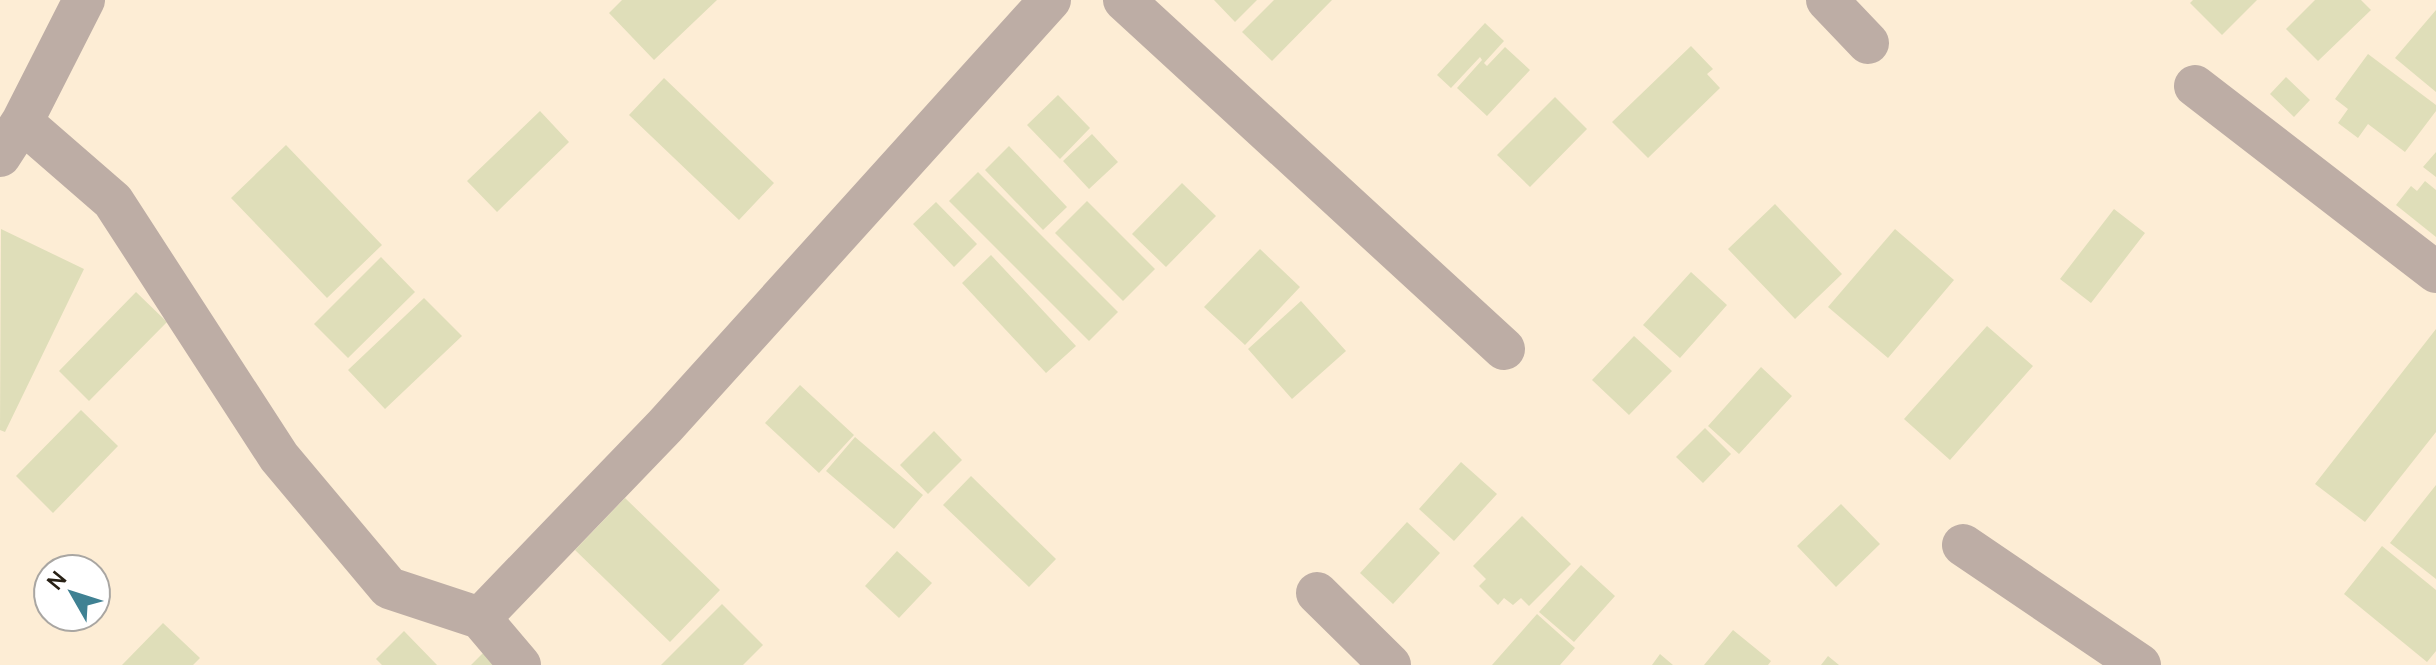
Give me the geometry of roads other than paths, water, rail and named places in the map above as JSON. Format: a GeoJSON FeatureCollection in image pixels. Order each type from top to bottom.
{"type":"FeatureCollection","features":[{"type":"Feature","properties":{"kind":"street"},"geometry":{"type":"LineString","coordinates":[[84,0],[11,139],[113,201],[279,457],[389,588],[480,618],[520,665]]}},
{"type":"Feature","properties":{"kind":"street"},"geometry":{"type":"LineString","coordinates":[[480,618],[665,426],[1050,0]]}},
{"type":"Feature","properties":{"kind":"street"},"geometry":{"type":"LineString","coordinates":[[1124,0],[1504,349]]}},
{"type":"Feature","properties":{"kind":"street"},"geometry":{"type":"LineString","coordinates":[[1827,0],[1868,43]]}},
{"type":"Feature","properties":{"kind":"street"},"geometry":{"type":"LineString","coordinates":[[2195,86],[2436,272]]}},
{"type":"Feature","properties":{"kind":"street"},"geometry":{"type":"LineString","coordinates":[[1963,545],[2140,665]]}},
{"type":"Feature","properties":{"kind":"street"},"geometry":{"type":"LineString","coordinates":[[1317,593],[1390,665]]}}]}
